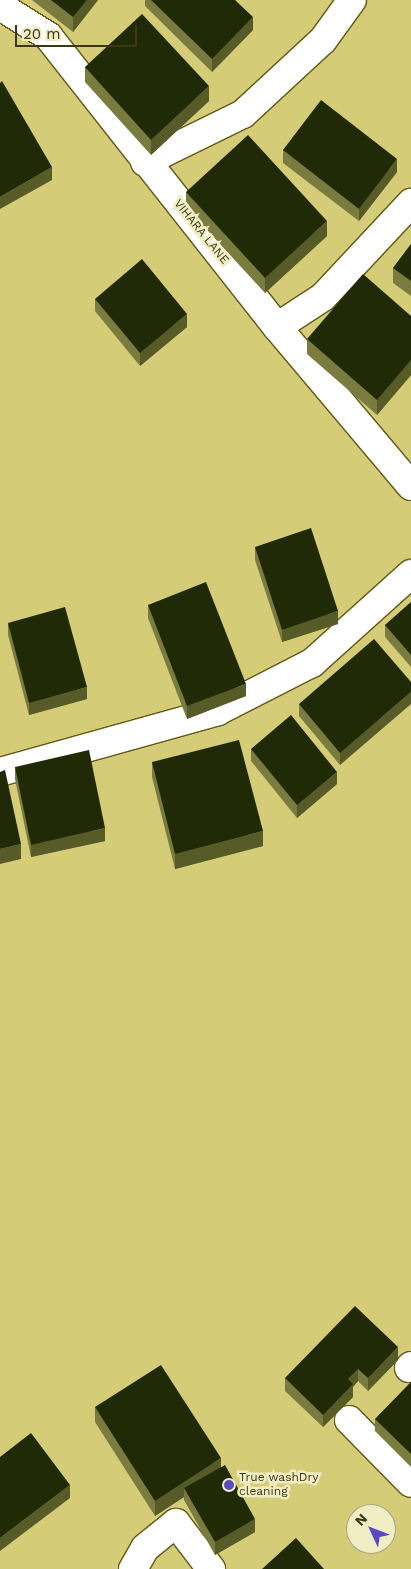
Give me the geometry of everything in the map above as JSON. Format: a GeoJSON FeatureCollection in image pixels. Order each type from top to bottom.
{"type":"FeatureCollection","features":[{"type":"Feature","properties":{"kind":"street"},"geometry":{"type":"LineString","coordinates":[[145,162],[243,114],[323,40],[352,0]]}},
{"type":"Feature","properties":{"kind":"street","name":"VIHARA LANE"},"geometry":{"type":"LineString","coordinates":[[0,6],[48,36],[145,162],[277,327],[411,486]]}},
{"type":"Feature","properties":{"kind":"street"},"geometry":{"type":"LineString","coordinates":[[277,327],[323,297],[411,203]]}},
{"type":"Feature","properties":{"kind":"street"},"geometry":{"type":"LineString","coordinates":[[0,772],[218,711],[312,663],[411,574]]}},
{"type":"Feature","properties":{"kind":"street"},"geometry":{"type":"LineString","coordinates":[[349,1420],[411,1483]]}},
{"type":"Feature","properties":{"kind":"street"},"geometry":{"type":"LineString","coordinates":[[133,1569],[145,1548],[176,1522],[211,1569]]}},
{"type":"Feature","properties":{"kind":"building"},"geometry":{"type":"Polygon","coordinates":[[[51,0],[87,0],[73,17],[51,0]]]}},
{"type":"Feature","properties":{"kind":"building"},"geometry":{"type":"Polygon","coordinates":[[[151,0],[235,0],[253,17],[212,59],[151,0]]]}},
{"type":"Feature","properties":{"kind":"building"},"geometry":{"type":"Polygon","coordinates":[[[142,14],[209,86],[151,140],[85,67],[142,14]]]}},
{"type":"Feature","properties":{"kind":"building"},"geometry":{"type":"Polygon","coordinates":[[[2,81],[52,167],[0,197],[0,83],[2,81]]]}},
{"type":"Feature","properties":{"kind":"building"},"geometry":{"type":"Polygon","coordinates":[[[321,100],[397,159],[359,209],[283,150],[321,100]]]}},
{"type":"Feature","properties":{"kind":"building"},"geometry":{"type":"Polygon","coordinates":[[[248,135],[327,221],[265,278],[186,192],[248,135]]]}},
{"type":"Feature","properties":{"kind":"building"},"geometry":{"type":"Polygon","coordinates":[[[411,244],[411,281],[393,268],[411,244]]]}},
{"type":"Feature","properties":{"kind":"building"},"geometry":{"type":"Polygon","coordinates":[[[142,259],[187,314],[140,353],[95,299],[142,259]]]}},
{"type":"Feature","properties":{"kind":"building"},"geometry":{"type":"Polygon","coordinates":[[[363,274],[411,316],[411,360],[377,400],[307,339],[363,274]]]}},
{"type":"Feature","properties":{"kind":"building"},"geometry":{"type":"Polygon","coordinates":[[[311,528],[338,611],[282,630],[255,547],[311,528]]]}},
{"type":"Feature","properties":{"kind":"building"},"geometry":{"type":"Polygon","coordinates":[[[206,582],[246,684],[187,706],[148,605],[206,582]]]}},
{"type":"Feature","properties":{"kind":"building"},"geometry":{"type":"Polygon","coordinates":[[[411,602],[411,655],[385,625],[411,602]]]}},
{"type":"Feature","properties":{"kind":"building"},"geometry":{"type":"Polygon","coordinates":[[[65,607],[87,687],[29,703],[8,623],[65,607]]]}},
{"type":"Feature","properties":{"kind":"building"},"geometry":{"type":"Polygon","coordinates":[[[374,639],[411,682],[411,692],[340,753],[299,704],[374,639]]]}},
{"type":"Feature","properties":{"kind":"building"},"geometry":{"type":"Polygon","coordinates":[[[291,715],[337,772],[297,805],[251,749],[291,715]]]}},
{"type":"Feature","properties":{"kind":"building"},"geometry":{"type":"Polygon","coordinates":[[[239,740],[263,831],[175,854],[152,762],[239,740]]]}},
{"type":"Feature","properties":{"kind":"building"},"geometry":{"type":"Polygon","coordinates":[[[89,750],[105,828],[31,845],[15,767],[89,750]]]}},
{"type":"Feature","properties":{"kind":"building"},"geometry":{"type":"Polygon","coordinates":[[[5,770],[21,844],[0,849],[0,772],[5,770]]]}},
{"type":"Feature","properties":{"kind":"building"},"geometry":{"type":"Polygon","coordinates":[[[355,1306],[398,1347],[368,1378],[358,1369],[348,1379],[353,1384],[323,1415],[285,1378],[355,1306]]]}},
{"type":"Feature","properties":{"kind":"building"},"geometry":{"type":"Polygon","coordinates":[[[161,1365],[221,1458],[155,1501],[95,1407],[161,1365]]]}},
{"type":"Feature","properties":{"kind":"building"},"geometry":{"type":"Polygon","coordinates":[[[411,1382],[411,1454],[375,1419],[411,1382]]]}},
{"type":"Feature","properties":{"kind":"building"},"geometry":{"type":"Polygon","coordinates":[[[31,1433],[70,1485],[0,1538],[0,1457],[31,1433]]]}},
{"type":"Feature","properties":{"kind":"building"},"geometry":{"type":"Polygon","coordinates":[[[225,1465],[255,1519],[215,1542],[184,1488],[225,1465]]]}},
{"type":"Feature","properties":{"kind":"building"},"geometry":{"type":"Polygon","coordinates":[[[296,1538],[324,1569],[262,1569],[296,1538]]]}},
{"type":"Feature","properties":{"kind":"place","name":"True washDry cleaning"},"geometry":{"type":"Point","coordinates":[229,1485]}}]}
